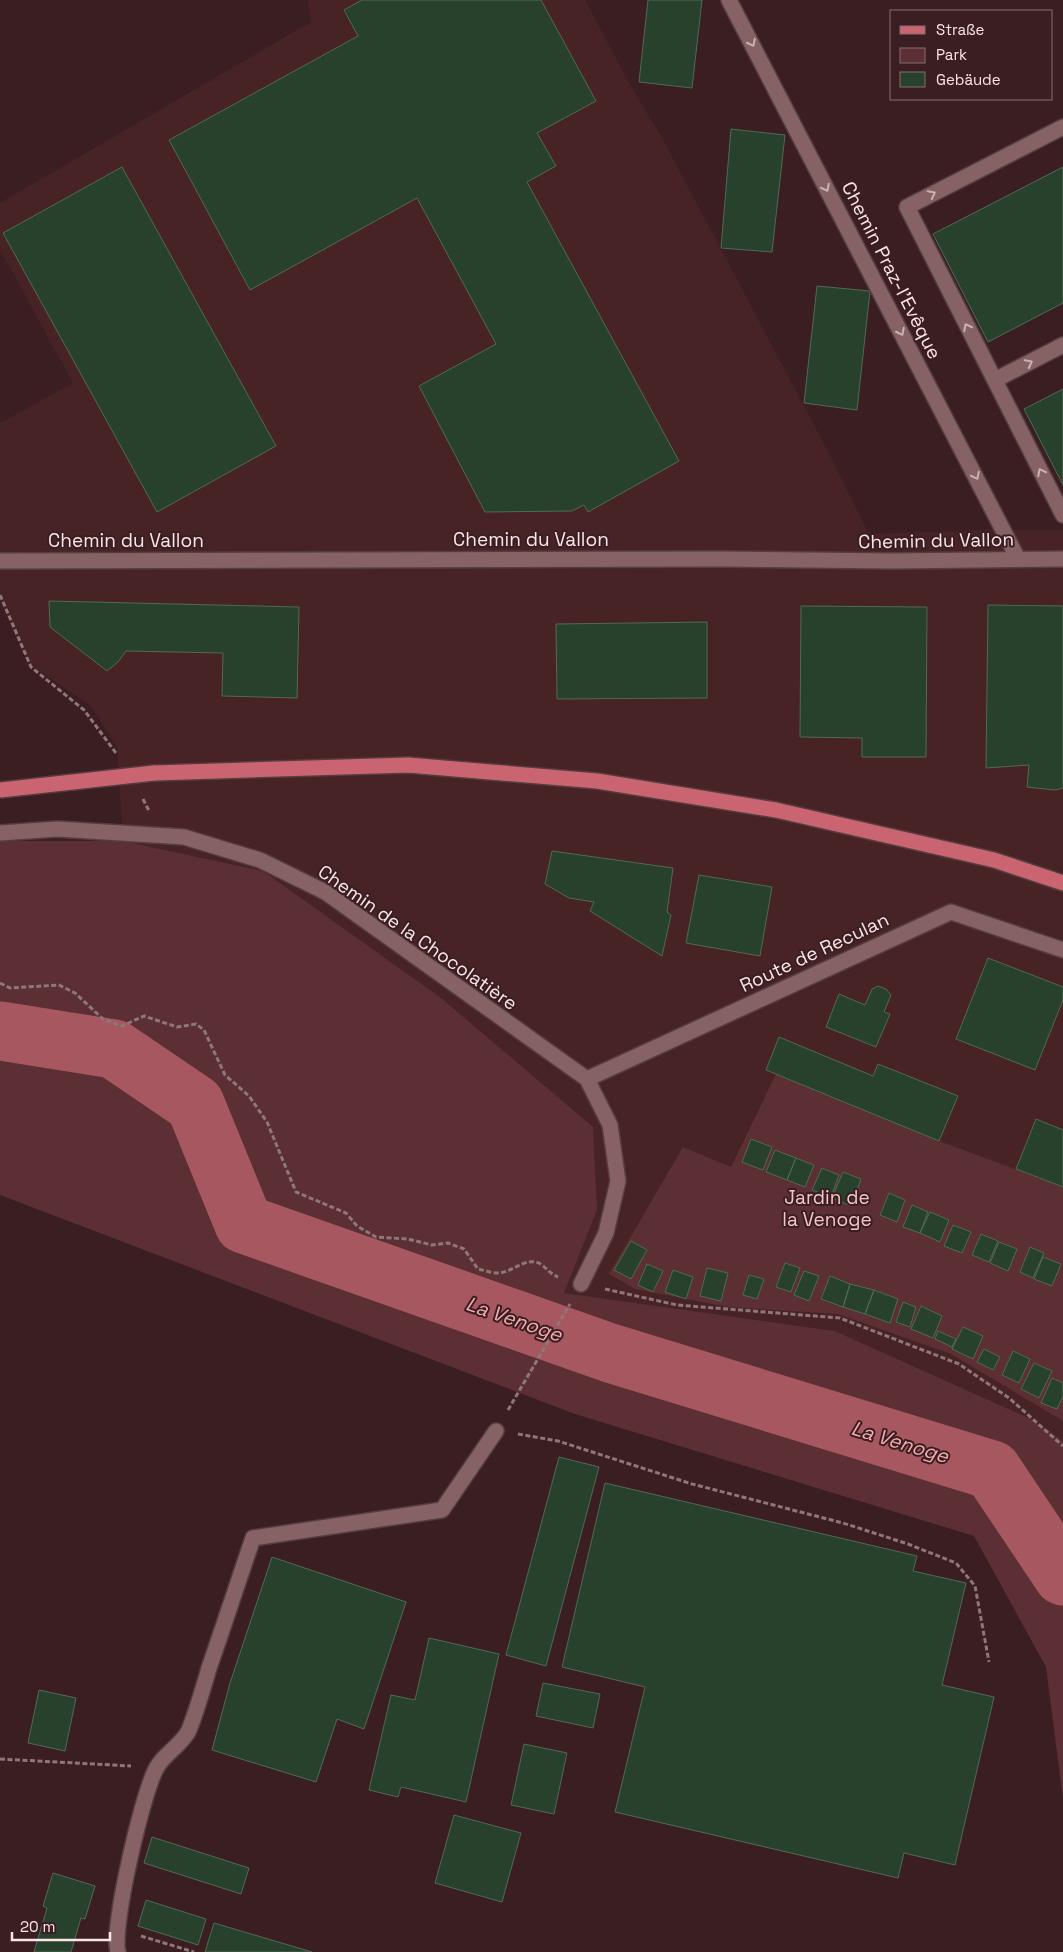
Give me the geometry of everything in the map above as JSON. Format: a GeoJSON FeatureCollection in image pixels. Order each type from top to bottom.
{"type":"FeatureCollection","features":[{"type":"Feature","properties":{"kind":"main road"},"geometry":{"type":"LineString","coordinates":[[0,790],[154,773],[408,765],[597,781],[776,810],[994,860],[1063,883]]}},
{"type":"Feature","properties":{"kind":"street","name":"Chemin Praz-l'Evêque"},"geometry":{"type":"LineString","coordinates":[[729,0],[1018,559]]}},
{"type":"Feature","properties":{"kind":"street"},"geometry":{"type":"LineString","coordinates":[[1063,127],[907,207],[1063,515]]}},
{"type":"Feature","properties":{"kind":"street"},"geometry":{"type":"LineString","coordinates":[[995,380],[1063,345]]}},
{"type":"Feature","properties":{"kind":"street","name":"Chemin du Vallon"},"geometry":{"type":"LineString","coordinates":[[0,560],[722,558],[894,561],[1063,559]]}},
{"type":"Feature","properties":{"kind":"street","name":"Chemin de la Chocolatière"},"geometry":{"type":"LineString","coordinates":[[0,833],[57,829],[184,837],[260,860],[325,892],[587,1078],[610,1125],[618,1180],[606,1233],[581,1284]]}},
{"type":"Feature","properties":{"kind":"street","name":"Route de Reculan"},"geometry":{"type":"LineString","coordinates":[[587,1078],[951,912],[1063,950]]}},
{"type":"Feature","properties":{"kind":"street"},"geometry":{"type":"LineString","coordinates":[[118,1952],[116,1947],[118,1926],[138,1822],[157,1767],[188,1732],[253,1538],[442,1510],[496,1431]]}},
{"type":"Feature","properties":{"kind":"path"},"geometry":{"type":"LineString","coordinates":[[0,595],[31,667],[84,710],[117,754]]}},
{"type":"Feature","properties":{"kind":"path"},"geometry":{"type":"LineString","coordinates":[[140,794],[153,819]]}},
{"type":"Feature","properties":{"kind":"path"},"geometry":{"type":"LineString","coordinates":[[0,983],[10,988],[59,985],[75,993],[103,1019],[122,1026],[144,1016],[177,1027],[196,1024],[204,1030],[225,1075],[249,1096],[267,1122],[296,1192],[346,1213],[357,1226],[376,1237],[408,1239],[432,1245],[448,1243],[464,1249],[478,1269],[498,1273],[510,1270],[524,1262],[539,1263],[553,1275],[581,1284],[677,1305],[840,1318],[959,1364],[1009,1398],[1063,1446]]}},
{"type":"Feature","properties":{"kind":"path"},"geometry":{"type":"LineString","coordinates":[[574,1298],[496,1431],[558,1441],[692,1484],[843,1523],[908,1544],[956,1563],[975,1586],[989,1662]]}},
{"type":"Feature","properties":{"kind":"path"},"geometry":{"type":"LineString","coordinates":[[0,1759],[157,1767]]}},
{"type":"Feature","properties":{"kind":"path"},"geometry":{"type":"LineString","coordinates":[[118,1926],[194,1952]]}},
{"type":"Feature","properties":{"kind":"shaded area"},"geometry":{"type":"Polygon","coordinates":[[[308,0],[585,0],[637,97],[660,134],[832,459],[869,534],[985,530],[1063,530],[1063,1441],[1033,1420],[835,1331],[563,1293],[597,1210],[263,871],[123,841],[117,747],[91,706],[28,663],[0,599],[0,423],[73,383],[0,249],[0,203],[311,22],[308,0]]]}},
{"type":"Feature","properties":{"kind":"green space"},"geometry":{"type":"Polygon","coordinates":[[[0,841],[123,841],[263,871],[441,998],[593,1127],[597,1210],[564,1293],[835,1331],[1033,1420],[1063,1441],[1063,1799],[1046,1667],[974,1536],[575,1414],[0,1195],[0,841]]]}},
{"type":"Feature","properties":{"kind":"green space","name":"Jardin de la Venoge"},"geometry":{"type":"Polygon","coordinates":[[[776,1074],[939,1141],[1063,1187],[1063,1421],[951,1354],[838,1314],[728,1307],[635,1289],[609,1274],[683,1147],[731,1167],[776,1074]]]}},
{"type":"Feature","properties":{"kind":"building"},"geometry":{"type":"Polygon","coordinates":[[[362,0],[541,0],[596,101],[537,133],[556,166],[527,182],[679,461],[588,512],[584,505],[572,511],[485,512],[419,386],[496,344],[417,198],[250,290],[169,140],[358,36],[344,10],[362,0]]]}},
{"type":"Feature","properties":{"kind":"building"},"geometry":{"type":"Polygon","coordinates":[[[648,0],[702,0],[692,88],[639,82],[648,0]]]}},
{"type":"Feature","properties":{"kind":"building"},"geometry":{"type":"Polygon","coordinates":[[[731,129],[785,135],[772,252],[721,248],[731,129]]]}},
{"type":"Feature","properties":{"kind":"building"},"geometry":{"type":"Polygon","coordinates":[[[122,167],[276,446],[157,512],[3,233],[122,167]]]}},
{"type":"Feature","properties":{"kind":"building"},"geometry":{"type":"Polygon","coordinates":[[[1063,167],[1063,303],[988,342],[933,234],[1063,167]]]}},
{"type":"Feature","properties":{"kind":"building"},"geometry":{"type":"Polygon","coordinates":[[[817,286],[870,291],[857,410],[804,403],[817,286]]]}},
{"type":"Feature","properties":{"kind":"building"},"geometry":{"type":"Polygon","coordinates":[[[1063,389],[1063,485],[1024,409],[1063,389]]]}},
{"type":"Feature","properties":{"kind":"building"},"geometry":{"type":"Polygon","coordinates":[[[49,601],[299,607],[297,698],[222,696],[223,653],[126,651],[118,662],[107,671],[50,627],[49,601]]]}},
{"type":"Feature","properties":{"kind":"building"},"geometry":{"type":"Polygon","coordinates":[[[988,605],[1063,606],[1063,788],[1055,790],[1027,787],[1029,765],[986,768],[988,605]]]}},
{"type":"Feature","properties":{"kind":"building"},"geometry":{"type":"Polygon","coordinates":[[[801,606],[927,607],[926,757],[862,757],[862,738],[800,737],[801,606]]]}},
{"type":"Feature","properties":{"kind":"building"},"geometry":{"type":"Polygon","coordinates":[[[707,622],[707,698],[557,699],[556,624],[707,622]]]}},
{"type":"Feature","properties":{"kind":"building"},"geometry":{"type":"Polygon","coordinates":[[[552,851],[673,868],[667,912],[671,915],[662,956],[590,911],[594,902],[569,898],[545,884],[552,851]]]}},
{"type":"Feature","properties":{"kind":"building"},"geometry":{"type":"Polygon","coordinates":[[[699,875],[772,887],[760,956],[686,943],[699,875]]]}},
{"type":"Feature","properties":{"kind":"building"},"geometry":{"type":"Polygon","coordinates":[[[988,958],[1063,987],[1063,1000],[1035,1070],[956,1039],[988,958]]]}},
{"type":"Feature","properties":{"kind":"building"},"geometry":{"type":"Polygon","coordinates":[[[878,986],[886,989],[891,995],[884,1012],[890,1014],[876,1047],[826,1027],[839,994],[865,1005],[872,989],[878,986]]]}},
{"type":"Feature","properties":{"kind":"building"},"geometry":{"type":"Polygon","coordinates":[[[779,1037],[873,1076],[878,1064],[958,1096],[939,1141],[766,1070],[779,1037]]]}},
{"type":"Feature","properties":{"kind":"building"},"geometry":{"type":"Polygon","coordinates":[[[1036,1119],[1063,1130],[1063,1187],[1016,1169],[1036,1119]]]}},
{"type":"Feature","properties":{"kind":"building"},"geometry":{"type":"Polygon","coordinates":[[[751,1139],[772,1147],[763,1170],[742,1162],[751,1139]]]}},
{"type":"Feature","properties":{"kind":"building"},"geometry":{"type":"Polygon","coordinates":[[[775,1150],[796,1158],[787,1180],[766,1172],[775,1150]]]}},
{"type":"Feature","properties":{"kind":"building"},"geometry":{"type":"Polygon","coordinates":[[[796,1158],[814,1165],[805,1187],[787,1180],[796,1158]]]}},
{"type":"Feature","properties":{"kind":"building"},"geometry":{"type":"Polygon","coordinates":[[[822,1168],[839,1175],[831,1197],[812,1190],[822,1168]]]}},
{"type":"Feature","properties":{"kind":"building"},"geometry":{"type":"Polygon","coordinates":[[[843,1172],[861,1179],[851,1206],[832,1198],[843,1172]]]}},
{"type":"Feature","properties":{"kind":"building"},"geometry":{"type":"Polygon","coordinates":[[[889,1193],[905,1200],[897,1222],[880,1215],[889,1193]]]}},
{"type":"Feature","properties":{"kind":"building"},"geometry":{"type":"Polygon","coordinates":[[[912,1205],[928,1212],[920,1233],[903,1227],[912,1205]]]}},
{"type":"Feature","properties":{"kind":"building"},"geometry":{"type":"Polygon","coordinates":[[[930,1212],[949,1220],[940,1242],[920,1233],[930,1212]]]}},
{"type":"Feature","properties":{"kind":"building"},"geometry":{"type":"Polygon","coordinates":[[[953,1225],[971,1232],[962,1253],[944,1246],[953,1225]]]}},
{"type":"Feature","properties":{"kind":"building"},"geometry":{"type":"Polygon","coordinates":[[[981,1234],[998,1241],[989,1262],[972,1255],[981,1234]]]}},
{"type":"Feature","properties":{"kind":"building"},"geometry":{"type":"Polygon","coordinates":[[[631,1241],[647,1250],[631,1279],[614,1270],[631,1241]]]}},
{"type":"Feature","properties":{"kind":"building"},"geometry":{"type":"Polygon","coordinates":[[[999,1242],[1017,1249],[1008,1271],[990,1263],[999,1242]]]}},
{"type":"Feature","properties":{"kind":"building"},"geometry":{"type":"Polygon","coordinates":[[[1030,1247],[1044,1253],[1033,1278],[1020,1272],[1030,1247]]]}},
{"type":"Feature","properties":{"kind":"building"},"geometry":{"type":"Polygon","coordinates":[[[1043,1257],[1061,1264],[1052,1286],[1034,1279],[1043,1257]]]}},
{"type":"Feature","properties":{"kind":"building"},"geometry":{"type":"Polygon","coordinates":[[[785,1263],[800,1268],[791,1292],[776,1287],[785,1263]]]}},
{"type":"Feature","properties":{"kind":"building"},"geometry":{"type":"Polygon","coordinates":[[[647,1264],[663,1271],[653,1292],[638,1285],[647,1264]]]}},
{"type":"Feature","properties":{"kind":"building"},"geometry":{"type":"Polygon","coordinates":[[[707,1268],[728,1273],[721,1301],[700,1296],[707,1268]]]}},
{"type":"Feature","properties":{"kind":"building"},"geometry":{"type":"Polygon","coordinates":[[[673,1270],[693,1277],[686,1299],[665,1292],[673,1270]]]}},
{"type":"Feature","properties":{"kind":"building"},"geometry":{"type":"Polygon","coordinates":[[[804,1271],[819,1276],[809,1301],[794,1295],[804,1271]]]}},
{"type":"Feature","properties":{"kind":"building"},"geometry":{"type":"Polygon","coordinates":[[[749,1275],[764,1279],[757,1299],[743,1295],[749,1275]]]}},
{"type":"Feature","properties":{"kind":"building"},"geometry":{"type":"Polygon","coordinates":[[[830,1276],[850,1284],[843,1307],[821,1299],[830,1276]]]}},
{"type":"Feature","properties":{"kind":"building"},"geometry":{"type":"Polygon","coordinates":[[[850,1284],[874,1290],[865,1314],[843,1307],[850,1284]]]}},
{"type":"Feature","properties":{"kind":"building"},"geometry":{"type":"Polygon","coordinates":[[[874,1290],[898,1299],[890,1323],[865,1314],[874,1290]]]}},
{"type":"Feature","properties":{"kind":"building"},"geometry":{"type":"Polygon","coordinates":[[[903,1302],[916,1307],[910,1327],[896,1322],[903,1302]]]}},
{"type":"Feature","properties":{"kind":"building"},"geometry":{"type":"Polygon","coordinates":[[[921,1306],[942,1316],[933,1338],[911,1329],[921,1306]]]}},
{"type":"Feature","properties":{"kind":"building"},"geometry":{"type":"Polygon","coordinates":[[[963,1327],[983,1336],[973,1359],[952,1349],[963,1327]]]}},
{"type":"Feature","properties":{"kind":"building"},"geometry":{"type":"Polygon","coordinates":[[[938,1331],[956,1339],[952,1347],[935,1339],[938,1331]]]}},
{"type":"Feature","properties":{"kind":"building"},"geometry":{"type":"Polygon","coordinates":[[[984,1349],[1000,1357],[993,1370],[977,1362],[984,1349]]]}},
{"type":"Feature","properties":{"kind":"building"},"geometry":{"type":"Polygon","coordinates":[[[1013,1351],[1030,1359],[1019,1383],[1002,1375],[1013,1351]]]}},
{"type":"Feature","properties":{"kind":"building"},"geometry":{"type":"Polygon","coordinates":[[[1034,1363],[1052,1371],[1039,1398],[1021,1389],[1034,1363]]]}},
{"type":"Feature","properties":{"kind":"building"},"geometry":{"type":"Polygon","coordinates":[[[1052,1378],[1063,1383],[1063,1396],[1057,1409],[1041,1403],[1052,1378]]]}},
{"type":"Feature","properties":{"kind":"building"},"geometry":{"type":"Polygon","coordinates":[[[559,1457],[599,1467],[546,1666],[506,1655],[559,1457]]]}},
{"type":"Feature","properties":{"kind":"building"},"geometry":{"type":"Polygon","coordinates":[[[605,1483],[917,1556],[913,1571],[966,1583],[942,1685],[994,1697],[955,1865],[904,1853],[898,1878],[615,1812],[645,1687],[562,1667],[605,1483]]]}},
{"type":"Feature","properties":{"kind":"building"},"geometry":{"type":"Polygon","coordinates":[[[272,1557],[406,1602],[364,1729],[337,1719],[316,1782],[212,1750],[230,1683],[272,1557]]]}},
{"type":"Feature","properties":{"kind":"building"},"geometry":{"type":"Polygon","coordinates":[[[429,1638],[499,1654],[466,1802],[401,1787],[398,1797],[369,1790],[391,1695],[415,1700],[429,1638]]]}},
{"type":"Feature","properties":{"kind":"building"},"geometry":{"type":"Polygon","coordinates":[[[543,1683],[600,1694],[593,1728],[536,1716],[543,1683]]]}},
{"type":"Feature","properties":{"kind":"building"},"geometry":{"type":"Polygon","coordinates":[[[39,1690],[76,1698],[65,1751],[28,1743],[39,1690]]]}},
{"type":"Feature","properties":{"kind":"building"},"geometry":{"type":"Polygon","coordinates":[[[524,1744],[567,1753],[554,1814],[511,1805],[524,1744]]]}},
{"type":"Feature","properties":{"kind":"building"},"geometry":{"type":"Polygon","coordinates":[[[454,1815],[521,1833],[502,1902],[435,1883],[454,1815]]]}},
{"type":"Feature","properties":{"kind":"building"},"geometry":{"type":"Polygon","coordinates":[[[152,1837],[249,1868],[241,1894],[144,1863],[152,1837]]]}},
{"type":"Feature","properties":{"kind":"building"},"geometry":{"type":"Polygon","coordinates":[[[53,1873],[95,1886],[85,1919],[81,1918],[71,1952],[34,1952],[47,1908],[43,1906],[53,1873]]]}},
{"type":"Feature","properties":{"kind":"building"},"geometry":{"type":"Polygon","coordinates":[[[146,1900],[206,1919],[198,1945],[138,1926],[146,1900]]]}},
{"type":"Feature","properties":{"kind":"building"},"geometry":{"type":"Polygon","coordinates":[[[214,1923],[312,1952],[205,1952],[214,1923]]]}},
{"type":"Feature","properties":{"kind":"waterway","name":"La Venoge"},"geometry":{"type":"LineString","coordinates":[[0,1031],[114,1049],[195,1104],[244,1224],[610,1353],[992,1470],[1063,1576]]}}]}
